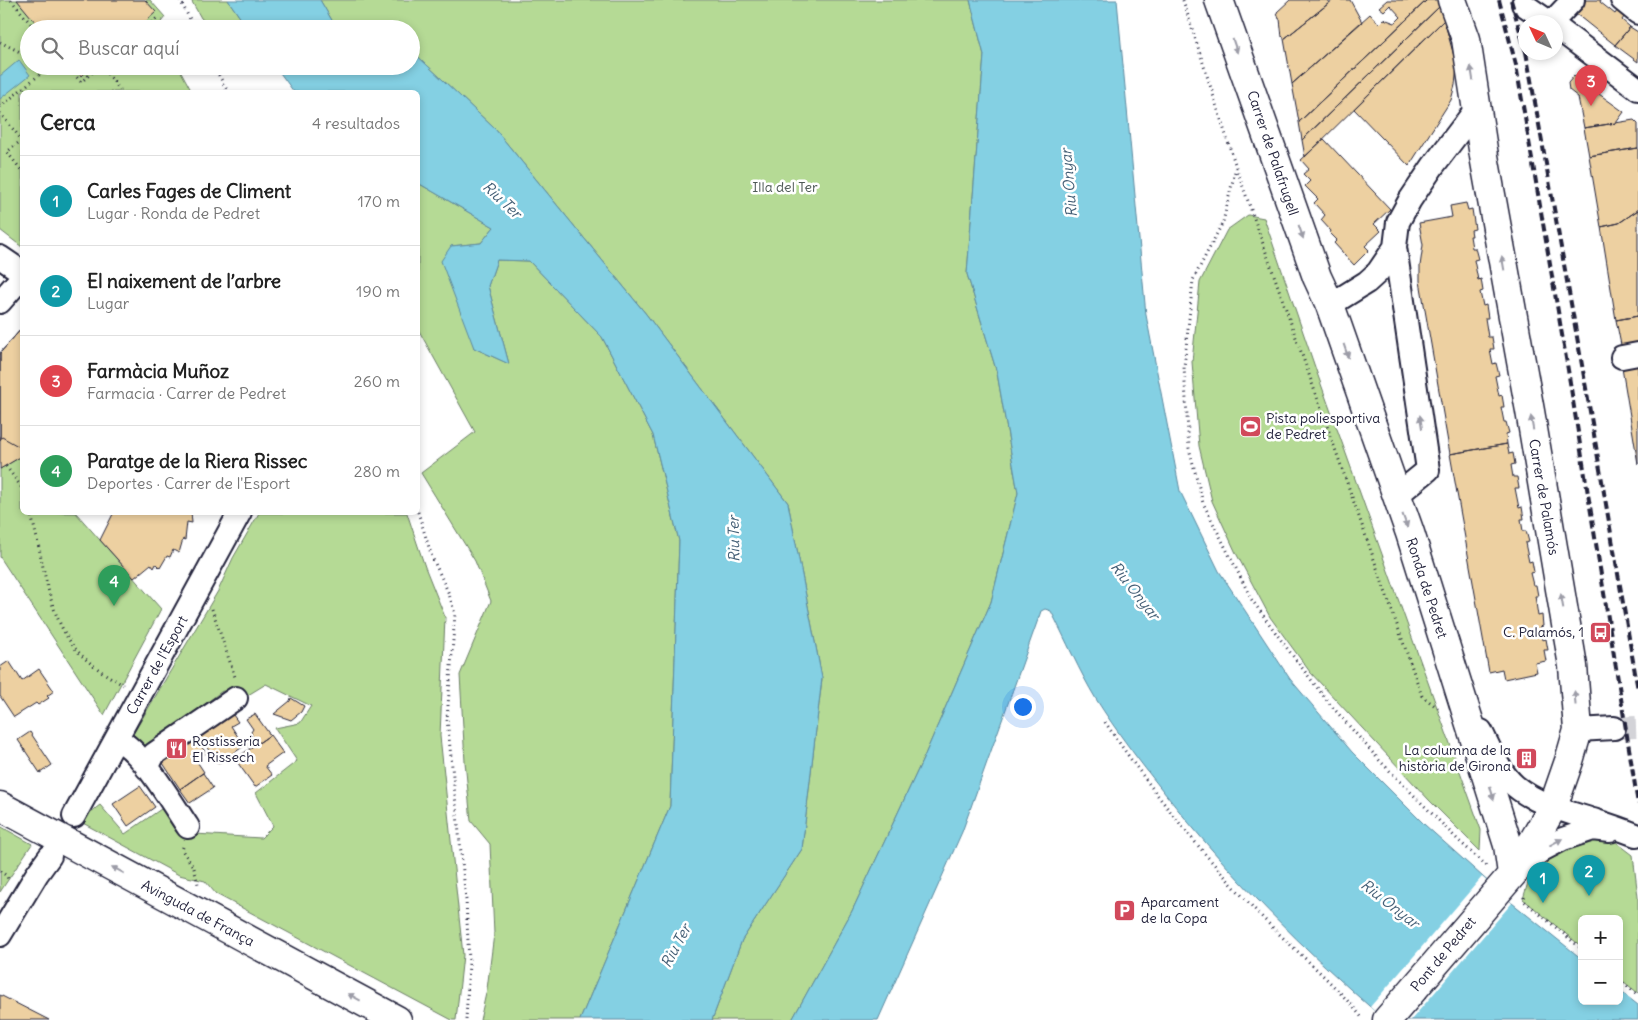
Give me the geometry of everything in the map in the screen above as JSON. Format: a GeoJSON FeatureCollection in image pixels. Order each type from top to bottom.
{"type":"FeatureCollection","features":[{"type":"Feature","properties":{"kind":"street","name":"Carrer de Palafrugell"},"geometry":{"type":"LineString","coordinates":[[1219,0],[1317,276],[1330,305]]}},
{"type":"Feature","properties":{"kind":"street","name":"Carrer de Palamós"},"geometry":{"type":"LineString","coordinates":[[1452,0],[1466,39],[1484,156],[1573,666],[1578,730],[1569,761],[1552,806],[1502,873]]}},
{"type":"Feature","properties":{"kind":"street"},"geometry":{"type":"LineString","coordinates":[[1465,0],[1466,39]]}},
{"type":"Feature","properties":{"kind":"street"},"geometry":{"type":"LineString","coordinates":[[1557,15],[1572,0]]}},
{"type":"Feature","properties":{"kind":"street"},"geometry":{"type":"LineString","coordinates":[[1622,0],[1638,12]]}},
{"type":"Feature","properties":{"kind":"street"},"geometry":{"type":"LineString","coordinates":[[1523,4],[1540,15]]}},
{"type":"Feature","properties":{"kind":"street"},"geometry":{"type":"LineString","coordinates":[[1563,33],[1638,90]]}},
{"type":"Feature","properties":{"kind":"street"},"geometry":{"type":"LineString","coordinates":[[1396,496],[1428,470],[1395,247],[1398,222],[1433,166],[1477,108]]}},
{"type":"Feature","properties":{"kind":"street"},"geometry":{"type":"LineString","coordinates":[[1330,305],[1367,282],[1378,272],[1395,247]]}},
{"type":"Feature","properties":{"kind":"street"},"geometry":{"type":"LineString","coordinates":[[0,257],[20,271]]}},
{"type":"Feature","properties":{"kind":"street"},"geometry":{"type":"LineString","coordinates":[[0,302],[20,279]]}},
{"type":"Feature","properties":{"kind":"street"},"geometry":{"type":"LineString","coordinates":[[1367,282],[1379,285],[1402,296]]}},
{"type":"Feature","properties":{"kind":"street","name":"Ronda de Pedret"},"geometry":{"type":"LineString","coordinates":[[1330,305],[1457,680],[1508,844],[1502,873]]}},
{"type":"Feature","properties":{"kind":"street","name":"Carrer de l'Esport"},"geometry":{"type":"LineString","coordinates":[[74,816],[238,515]]}},
{"type":"Feature","properties":{"kind":"street","name":"Ronda de Pedret"},"geometry":{"type":"LineString","coordinates":[[1457,680],[1503,771],[1514,785],[1531,797],[1569,814],[1595,820],[1636,835],[1593,829],[1563,838],[1502,873]]}},
{"type":"Feature","properties":{"kind":"street"},"geometry":{"type":"LineString","coordinates":[[147,768],[154,754],[236,698]]}},
{"type":"Feature","properties":{"kind":"street"},"geometry":{"type":"LineString","coordinates":[[1578,730],[1614,728]]}},
{"type":"Feature","properties":{"kind":"street"},"geometry":{"type":"LineString","coordinates":[[117,739],[125,743],[147,768],[188,826]]}},
{"type":"Feature","properties":{"kind":"street","name":"Avinguda de França"},"geometry":{"type":"LineString","coordinates":[[0,806],[396,1020]]}},
{"type":"Feature","properties":{"kind":"street"},"geometry":{"type":"LineString","coordinates":[[0,935],[50,856]]}},
{"type":"Feature","properties":{"kind":"street","name":"Pont de Pedret"},"geometry":{"type":"LineString","coordinates":[[1387,1020],[1502,873]]}},
{"type":"Feature","properties":{"kind":"path"},"geometry":{"type":"LineString","coordinates":[[11,0],[28,20]]}},
{"type":"Feature","properties":{"kind":"path"},"geometry":{"type":"LineString","coordinates":[[180,0],[190,20]]}},
{"type":"Feature","properties":{"kind":"path"},"geometry":{"type":"LineString","coordinates":[[1184,0],[1236,167],[1422,696],[1441,711]]}},
{"type":"Feature","properties":{"kind":"path"},"geometry":{"type":"LineString","coordinates":[[0,42],[20,52]]}},
{"type":"Feature","properties":{"kind":"path"},"geometry":{"type":"LineString","coordinates":[[21,90],[39,75]]}},
{"type":"Feature","properties":{"kind":"path"},"geometry":{"type":"LineString","coordinates":[[75,75],[81,82],[89,75]]}},
{"type":"Feature","properties":{"kind":"path"},"geometry":{"type":"LineString","coordinates":[[108,75],[120,90]]}},
{"type":"Feature","properties":{"kind":"path"},"geometry":{"type":"LineString","coordinates":[[219,75],[227,90]]}},
{"type":"Feature","properties":{"kind":"path"},"geometry":{"type":"LineString","coordinates":[[0,107],[20,91]]}},
{"type":"Feature","properties":{"kind":"path"},"geometry":{"type":"LineString","coordinates":[[0,113],[20,138]]}},
{"type":"Feature","properties":{"kind":"path"},"geometry":{"type":"LineString","coordinates":[[20,142],[7,152],[20,168]]}},
{"type":"Feature","properties":{"kind":"path"},"geometry":{"type":"LineString","coordinates":[[1236,167],[1222,222],[1193,280],[1184,367],[1189,448],[1203,503],[1252,600],[1329,703],[1458,841],[1502,873]]}},
{"type":"Feature","properties":{"kind":"path"},"geometry":{"type":"LineString","coordinates":[[6,466],[20,485]]}},
{"type":"Feature","properties":{"kind":"path"},"geometry":{"type":"LineString","coordinates":[[31,515],[56,616],[74,647],[96,668],[125,686]]}},
{"type":"Feature","properties":{"kind":"path"},"geometry":{"type":"LineString","coordinates":[[419,515],[432,557],[449,594],[455,614],[447,719],[466,900],[469,962],[466,1020]]}},
{"type":"Feature","properties":{"kind":"path"},"geometry":{"type":"LineString","coordinates":[[204,580],[219,633],[236,683],[240,688],[240,693],[236,698]]}},
{"type":"Feature","properties":{"kind":"path"},"geometry":{"type":"LineString","coordinates":[[1105,722],[1133,764],[1211,863],[1263,918],[1346,998],[1364,1020]]}},
{"type":"Feature","properties":{"kind":"path"},"geometry":{"type":"LineString","coordinates":[[188,826],[182,850],[194,868],[198,886]]}},
{"type":"Feature","properties":{"kind":"path"},"geometry":{"type":"LineString","coordinates":[[1525,898],[1524,901],[1578,946]]}},
{"type":"Feature","properties":{"kind":"path"},"geometry":{"type":"LineString","coordinates":[[1623,983],[1638,995]]}},
{"type":"Feature","properties":{"kind":"green space"},"geometry":{"type":"Polygon","coordinates":[[[0,0],[150,0],[165,17],[163,20],[20,20],[20,75],[183,75],[191,90],[20,90],[20,245],[0,230],[0,0]]]}},
{"type":"Feature","properties":{"kind":"green space"},"geometry":{"type":"Polygon","coordinates":[[[191,0],[228,0],[242,20],[203,20],[191,0]]]}},
{"type":"Feature","properties":{"kind":"green space","name":"Illa del Ter"},"geometry":{"type":"Polygon","coordinates":[[[320,0],[970,0],[984,55],[967,274],[997,373],[1018,493],[991,602],[924,757],[852,911],[792,1020],[712,1020],[742,940],[802,849],[822,678],[788,503],[646,314],[495,129],[420,58],[420,20],[332,20],[320,0]]]}},
{"type":"Feature","properties":{"kind":"green space"},"geometry":{"type":"Polygon","coordinates":[[[420,184],[494,227],[481,243],[451,246],[474,348],[509,364],[488,286],[497,260],[529,261],[602,337],[653,435],[679,541],[670,806],[580,1020],[480,1020],[487,989],[494,934],[490,844],[471,821],[465,762],[460,675],[491,601],[475,561],[421,473],[475,432],[420,333],[420,184]]]}},
{"type":"Feature","properties":{"kind":"green space"},"geometry":{"type":"Polygon","coordinates":[[[1248,215],[1264,218],[1317,373],[1481,830],[1480,851],[1429,800],[1310,672],[1270,617],[1236,553],[1212,501],[1199,446],[1192,362],[1200,282],[1227,230],[1248,215]]]}},
{"type":"Feature","properties":{"kind":"green space"},"geometry":{"type":"Polygon","coordinates":[[[20,457],[20,515],[78,515],[161,609],[104,715],[0,557],[0,469],[20,457]]]}},
{"type":"Feature","properties":{"kind":"green space"},"geometry":{"type":"Polygon","coordinates":[[[258,515],[408,515],[425,567],[445,617],[440,736],[463,955],[456,1020],[452,1020],[216,894],[205,881],[179,875],[79,821],[100,805],[125,834],[161,809],[178,829],[195,834],[261,838],[273,826],[256,793],[297,761],[275,728],[300,723],[311,706],[266,684],[248,695],[222,691],[147,748],[133,734],[218,591],[233,558],[258,515]]]}},
{"type":"Feature","properties":{"kind":"green space"},"geometry":{"type":"Polygon","coordinates":[[[0,826],[32,844],[0,892],[0,826]]]}},
{"type":"Feature","properties":{"kind":"green space"},"geometry":{"type":"Polygon","coordinates":[[[1592,839],[1616,842],[1633,855],[1638,897],[1638,993],[1623,981],[1623,915],[1578,915],[1578,944],[1523,899],[1530,876],[1545,858],[1592,839]]]}},
{"type":"Feature","properties":{"kind":"water"},"geometry":{"type":"Polygon","coordinates":[[[228,0],[320,0],[332,20],[242,20],[228,0]]]}},
{"type":"Feature","properties":{"kind":"water","name":"Riu Onyar"},"geometry":{"type":"Polygon","coordinates":[[[970,0],[1117,0],[1146,315],[1180,491],[1219,571],[1290,679],[1352,752],[1425,825],[1512,903],[1578,956],[1578,1005],[1623,1005],[1623,993],[1638,1005],[1638,1020],[1385,1020],[1268,911],[1188,822],[1120,735],[1084,678],[1051,611],[1045,609],[1041,611],[962,832],[878,1020],[792,1020],[852,911],[924,757],[991,602],[1018,493],[997,373],[967,274],[984,55],[970,0]]]}},
{"type":"Feature","properties":{"kind":"water","name":"Riu Ter"},"geometry":{"type":"Polygon","coordinates":[[[420,58],[495,129],[646,314],[788,503],[822,678],[802,849],[742,940],[712,1020],[580,1020],[670,806],[679,541],[653,435],[602,337],[529,261],[497,260],[488,286],[509,364],[474,348],[441,261],[451,246],[481,243],[494,227],[420,184],[420,90],[293,90],[282,75],[420,75],[420,58]]]}},
{"type":"Feature","properties":{"kind":"water"},"geometry":{"type":"Polygon","coordinates":[[[19,60],[20,75],[30,75],[0,99],[0,76],[19,60]]]}},
{"type":"Feature","properties":{"kind":"pier"},"geometry":{"type":"Polygon","coordinates":[[[1482,877],[1512,903],[1411,1020],[1385,1020],[1370,1007],[1482,877]]]}},
{"type":"Feature","properties":{"kind":"building"},"geometry":{"type":"Polygon","coordinates":[[[17,0],[145,0],[156,12],[147,20],[34,20],[17,0]]]}},
{"type":"Feature","properties":{"kind":"building"},"geometry":{"type":"Polygon","coordinates":[[[1290,0],[1329,0],[1329,3],[1284,39],[1277,12],[1290,0]]]}},
{"type":"Feature","properties":{"kind":"building"},"geometry":{"type":"Polygon","coordinates":[[[1333,0],[1350,0],[1362,22],[1292,84],[1284,39],[1333,0]]]}},
{"type":"Feature","properties":{"kind":"building"},"geometry":{"type":"Polygon","coordinates":[[[1387,0],[1427,0],[1299,122],[1292,84],[1370,14],[1379,24],[1384,19],[1395,23],[1401,17],[1390,5],[1384,11],[1379,7],[1387,0]]]}},
{"type":"Feature","properties":{"kind":"building"},"geometry":{"type":"Polygon","coordinates":[[[1427,0],[1438,0],[1440,6],[1302,140],[1299,122],[1427,0]]]}},
{"type":"Feature","properties":{"kind":"building"},"geometry":{"type":"Polygon","coordinates":[[[1579,0],[1601,0],[1600,2],[1615,14],[1617,11],[1624,17],[1622,20],[1630,27],[1615,45],[1571,10],[1579,0]]]}},
{"type":"Feature","properties":{"kind":"building"},"geometry":{"type":"Polygon","coordinates":[[[1440,6],[1444,20],[1305,157],[1302,140],[1440,6]]]}},
{"type":"Feature","properties":{"kind":"building"},"geometry":{"type":"Polygon","coordinates":[[[1444,20],[1457,67],[1455,85],[1451,100],[1409,166],[1354,109],[1444,20]]]}},
{"type":"Feature","properties":{"kind":"building"},"geometry":{"type":"Polygon","coordinates":[[[1630,27],[1638,32],[1638,62],[1615,45],[1630,27]]]}},
{"type":"Feature","properties":{"kind":"building"},"geometry":{"type":"Polygon","coordinates":[[[1574,76],[1624,112],[1616,123],[1584,128],[1578,97],[1569,90],[1568,83],[1574,76]]]}},
{"type":"Feature","properties":{"kind":"building"},"geometry":{"type":"Polygon","coordinates":[[[1634,120],[1638,124],[1638,148],[1589,156],[1584,128],[1634,120]]]}},
{"type":"Feature","properties":{"kind":"building"},"geometry":{"type":"Polygon","coordinates":[[[1324,139],[1390,209],[1374,224],[1381,231],[1365,246],[1369,250],[1354,265],[1334,243],[1337,240],[1321,220],[1325,215],[1314,203],[1318,199],[1305,186],[1310,181],[1303,174],[1309,169],[1301,160],[1324,139]]]}},
{"type":"Feature","properties":{"kind":"building"},"geometry":{"type":"Polygon","coordinates":[[[1638,148],[1638,210],[1619,223],[1601,227],[1589,156],[1638,148]]]}},
{"type":"Feature","properties":{"kind":"building"},"geometry":{"type":"Polygon","coordinates":[[[1466,203],[1468,210],[1472,209],[1475,229],[1471,230],[1472,236],[1470,236],[1472,248],[1475,248],[1478,259],[1474,260],[1478,280],[1481,279],[1483,291],[1480,292],[1483,306],[1486,305],[1488,318],[1485,318],[1488,337],[1492,337],[1494,349],[1490,349],[1493,364],[1496,363],[1499,375],[1495,376],[1499,396],[1502,395],[1504,407],[1501,407],[1504,422],[1506,422],[1509,433],[1506,434],[1507,444],[1450,454],[1420,281],[1423,245],[1419,223],[1452,217],[1450,206],[1466,203]]]}},
{"type":"Feature","properties":{"kind":"building"},"geometry":{"type":"Polygon","coordinates":[[[1638,210],[1638,316],[1616,320],[1601,227],[1619,223],[1638,210]]]}},
{"type":"Feature","properties":{"kind":"building"},"geometry":{"type":"Polygon","coordinates":[[[1638,316],[1638,347],[1622,350],[1616,320],[1638,316]]]}},
{"type":"Feature","properties":{"kind":"building"},"geometry":{"type":"Polygon","coordinates":[[[20,330],[20,444],[18,446],[2,437],[0,440],[0,353],[20,330]]]}},
{"type":"Feature","properties":{"kind":"building"},"geometry":{"type":"Polygon","coordinates":[[[20,330],[20,457],[0,469],[0,353],[20,330]]]}},
{"type":"Feature","properties":{"kind":"building"},"geometry":{"type":"Polygon","coordinates":[[[1638,359],[1638,464],[1621,362],[1638,359]]]}},
{"type":"Feature","properties":{"kind":"building"},"geometry":{"type":"Polygon","coordinates":[[[1507,444],[1509,454],[1513,453],[1515,464],[1511,465],[1513,477],[1517,477],[1519,488],[1515,488],[1519,508],[1522,507],[1523,531],[1526,531],[1529,542],[1525,543],[1529,562],[1532,561],[1534,572],[1530,573],[1533,585],[1536,585],[1538,596],[1535,596],[1538,616],[1542,615],[1543,626],[1540,627],[1542,640],[1546,639],[1548,650],[1544,650],[1546,661],[1535,663],[1537,672],[1504,679],[1502,669],[1489,672],[1450,454],[1507,444]]]}},
{"type":"Feature","properties":{"kind":"building"},"geometry":{"type":"Polygon","coordinates":[[[112,515],[191,515],[192,523],[187,522],[185,540],[183,539],[179,553],[173,550],[170,557],[167,556],[160,568],[156,564],[154,568],[151,564],[134,578],[100,540],[112,515]]]}},
{"type":"Feature","properties":{"kind":"building"},"geometry":{"type":"Polygon","coordinates":[[[9,661],[22,681],[39,669],[54,691],[47,696],[49,698],[38,705],[36,703],[14,717],[0,696],[0,667],[9,661]]]}},
{"type":"Feature","properties":{"kind":"building"},"geometry":{"type":"Polygon","coordinates":[[[291,698],[304,706],[301,712],[291,720],[274,714],[290,701],[291,698]]]}},
{"type":"Feature","properties":{"kind":"building"},"geometry":{"type":"Polygon","coordinates":[[[238,707],[233,715],[238,722],[231,726],[244,746],[218,764],[204,743],[200,745],[193,734],[238,707]]]}},
{"type":"Feature","properties":{"kind":"building"},"geometry":{"type":"Polygon","coordinates":[[[255,714],[270,735],[250,749],[245,741],[252,736],[251,732],[253,729],[246,719],[255,714]]]}},
{"type":"Feature","properties":{"kind":"building"},"geometry":{"type":"Polygon","coordinates":[[[30,732],[52,765],[40,773],[18,740],[30,732]]]}},
{"type":"Feature","properties":{"kind":"building"},"geometry":{"type":"Polygon","coordinates":[[[193,734],[206,753],[196,760],[204,772],[180,789],[159,757],[193,734]]]}},
{"type":"Feature","properties":{"kind":"building"},"geometry":{"type":"Polygon","coordinates":[[[270,735],[283,753],[265,766],[272,775],[255,787],[235,759],[270,735]]]}},
{"type":"Feature","properties":{"kind":"building","name":"La columna de la història de Girona"},"geometry":{"type":"Polygon","coordinates":[[[1529,751],[1535,760],[1526,766],[1519,757],[1529,751]]]}},
{"type":"Feature","properties":{"kind":"building"},"geometry":{"type":"Polygon","coordinates":[[[203,773],[213,788],[190,803],[180,789],[203,773]]]}},
{"type":"Feature","properties":{"kind":"building"},"geometry":{"type":"Polygon","coordinates":[[[140,786],[155,807],[128,826],[113,804],[140,786]]]}},
{"type":"Feature","properties":{"kind":"building"},"geometry":{"type":"Polygon","coordinates":[[[0,995],[49,1020],[0,1020],[0,995]]]}},
{"type":"Feature","properties":{"kind":"tunnel"},"geometry":{"type":"LineString","coordinates":[[1614,728],[1638,727]]}},
{"type":"Feature","properties":{"kind":"railway"},"geometry":{"type":"LineString","coordinates":[[1499,0],[1516,65],[1568,370],[1638,804]]}},
{"type":"Feature","properties":{"kind":"railway"},"geometry":{"type":"LineString","coordinates":[[1511,0],[1518,24]]}},
{"type":"Feature","properties":{"kind":"railway"},"geometry":{"type":"LineString","coordinates":[[1527,60],[1638,690]]}},
{"type":"Feature","properties":{"kind":"place","name":"Farmàcia Muñoz"},"geometry":{"type":"Point","coordinates":[1591,106]}},
{"type":"Feature","properties":{"kind":"place","name":"Pista poliesportiva de Pedret"},"geometry":{"type":"Point","coordinates":[1250,426]}},
{"type":"Feature","properties":{"kind":"place","name":"Paratge de la Riera Rissec"},"geometry":{"type":"Point","coordinates":[114,606]}},
{"type":"Feature","properties":{"kind":"place","name":"C. Palamós, 1"},"geometry":{"type":"Point","coordinates":[1600,632]}},
{"type":"Feature","properties":{"kind":"place","name":"Rostisseria El Rissech"},"geometry":{"type":"Point","coordinates":[176,749]}},
{"type":"Feature","properties":{"kind":"place","name":"La columna de la història de Girona"},"geometry":{"type":"Point","coordinates":[1527,758]}},
{"type":"Feature","properties":{"kind":"place","name":"El naixement de l’arbre"},"geometry":{"type":"Point","coordinates":[1589,896]}},
{"type":"Feature","properties":{"kind":"place","name":"Carles Fages de Climent"},"geometry":{"type":"Point","coordinates":[1543,903]}},
{"type":"Feature","properties":{"kind":"place","name":"Aparcament de la Copa"},"geometry":{"type":"Point","coordinates":[1125,910]}}]}
